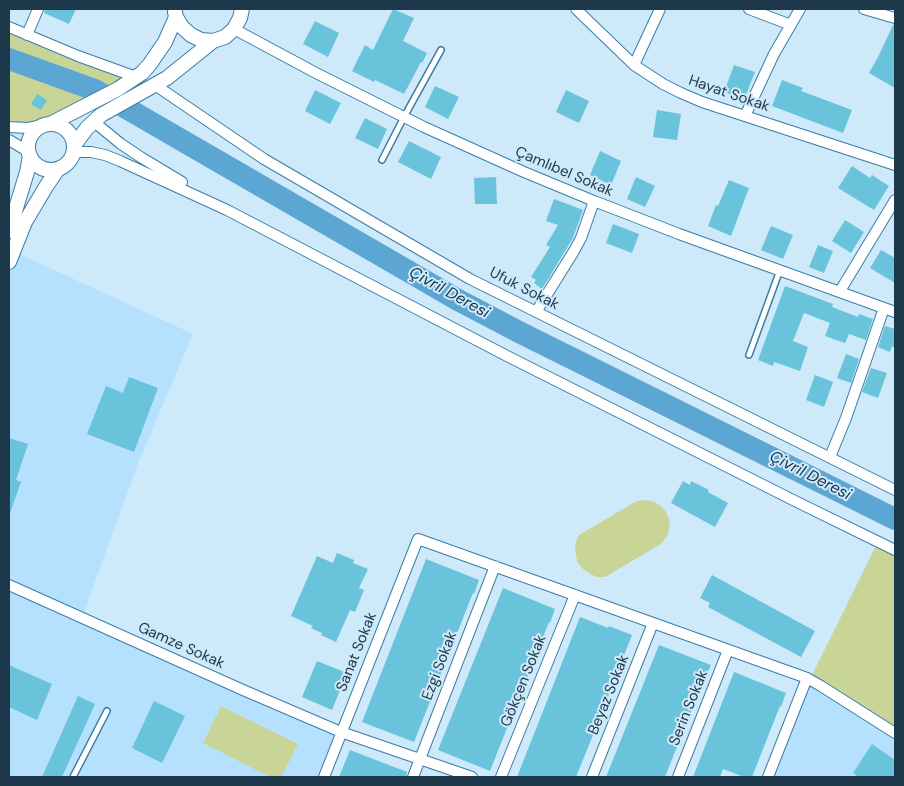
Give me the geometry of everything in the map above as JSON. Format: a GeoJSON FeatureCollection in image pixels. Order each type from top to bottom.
{"type":"FeatureCollection","features":[{"type":"Feature","properties":{"kind":"street"},"geometry":{"type":"LineString","coordinates":[[27,35],[38,9]]}},
{"type":"Feature","properties":{"kind":"street","name":"Hayat Sokak"},"geometry":{"type":"LineString","coordinates":[[576,9],[634,65],[681,94],[895,165]]}},
{"type":"Feature","properties":{"kind":"street"},"geometry":{"type":"LineString","coordinates":[[634,65],[660,9]]}},
{"type":"Feature","properties":{"kind":"street"},"geometry":{"type":"LineString","coordinates":[[749,9],[791,25]]}},
{"type":"Feature","properties":{"kind":"street"},"geometry":{"type":"LineString","coordinates":[[745,116],[774,54],[800,9]]}},
{"type":"Feature","properties":{"kind":"street"},"geometry":{"type":"LineString","coordinates":[[864,9],[895,18]]}},
{"type":"Feature","properties":{"kind":"street"},"geometry":{"type":"LineString","coordinates":[[176,13],[182,27],[190,36],[201,40],[225,37],[242,16]]}},
{"type":"Feature","properties":{"kind":"street"},"geometry":{"type":"LineString","coordinates":[[9,231],[28,172],[28,143],[35,130],[92,103],[142,73],[168,36],[176,13]]}},
{"type":"Feature","properties":{"kind":"street","name":"Çamlıbel Sokak"},"geometry":{"type":"LineString","coordinates":[[242,16],[316,73],[404,117],[524,172],[679,234],[895,312]]}},
{"type":"Feature","properties":{"kind":"street"},"geometry":{"type":"LineString","coordinates":[[9,27],[78,56],[136,77]]}},
{"type":"Feature","properties":{"kind":"street"},"geometry":{"type":"LineString","coordinates":[[74,149],[97,118],[155,85],[213,40]]}},
{"type":"Feature","properties":{"kind":"street","name":"Ufuk Sokak"},"geometry":{"type":"LineString","coordinates":[[155,85],[264,159],[470,279],[895,490]]}},
{"type":"Feature","properties":{"kind":"street"},"geometry":{"type":"LineString","coordinates":[[97,118],[121,144],[228,210]]}},
{"type":"Feature","properties":{"kind":"street"},"geometry":{"type":"LineString","coordinates":[[9,127],[28,128],[47,124],[61,126],[69,131],[74,139],[74,149],[70,162],[62,168],[48,170],[32,161],[29,154],[9,140]]}},
{"type":"Feature","properties":{"kind":"street"},"geometry":{"type":"LineString","coordinates":[[74,149],[81,152],[105,155],[228,210],[516,360],[895,550]]}},
{"type":"Feature","properties":{"kind":"street"},"geometry":{"type":"LineString","coordinates":[[9,262],[25,222],[58,169]]}},
{"type":"Feature","properties":{"kind":"street"},"geometry":{"type":"LineString","coordinates":[[840,291],[895,200]]}},
{"type":"Feature","properties":{"kind":"street"},"geometry":{"type":"LineString","coordinates":[[536,312],[581,238],[594,201]]}},
{"type":"Feature","properties":{"kind":"street"},"geometry":{"type":"LineString","coordinates":[[830,457],[846,418],[884,308]]}},
{"type":"Feature","properties":{"kind":"street","name":"Sanat Sokak"},"geometry":{"type":"LineString","coordinates":[[324,777],[418,539],[495,566]]}},
{"type":"Feature","properties":{"kind":"street"},"geometry":{"type":"LineString","coordinates":[[495,566],[807,678],[895,733]]}},
{"type":"Feature","properties":{"kind":"street","name":"Ezgi Sokak"},"geometry":{"type":"LineString","coordinates":[[413,777],[495,566]]}},
{"type":"Feature","properties":{"kind":"street","name":"Gamze Sokak"},"geometry":{"type":"LineString","coordinates":[[9,585],[341,732],[472,777]]}},
{"type":"Feature","properties":{"kind":"street","name":"Gökçen Sokak"},"geometry":{"type":"LineString","coordinates":[[501,777],[574,595]]}},
{"type":"Feature","properties":{"kind":"street","name":"Beyaz Sokak"},"geometry":{"type":"LineString","coordinates":[[592,777],[653,623]]}},
{"type":"Feature","properties":{"kind":"street","name":"Serin Sokak"},"geometry":{"type":"LineString","coordinates":[[678,777],[728,650]]}},
{"type":"Feature","properties":{"kind":"street"},"geometry":{"type":"LineString","coordinates":[[768,777],[807,678]]}},
{"type":"Feature","properties":{"kind":"lane"},"geometry":{"type":"LineString","coordinates":[[382,160],[441,50]]}},
{"type":"Feature","properties":{"kind":"lane"},"geometry":{"type":"LineString","coordinates":[[749,355],[780,270]]}},
{"type":"Feature","properties":{"kind":"lane"},"geometry":{"type":"LineString","coordinates":[[73,777],[107,711]]}},
{"type":"Feature","properties":{"kind":"shaded area"},"geometry":{"type":"Polygon","coordinates":[[[13,251],[193,334],[139,461],[82,617],[341,732],[324,777],[9,777],[9,262],[13,251]]]}},
{"type":"Feature","properties":{"kind":"shaded area"},"geometry":{"type":"Polygon","coordinates":[[[807,678],[895,733],[895,777],[768,777],[807,678]]]}},
{"type":"Feature","properties":{"kind":"green space"},"geometry":{"type":"Polygon","coordinates":[[[9,27],[136,77],[52,123],[9,127],[9,27]]]}},
{"type":"Feature","properties":{"kind":"green space"},"geometry":{"type":"Polygon","coordinates":[[[642,500],[652,501],[660,505],[666,512],[670,526],[667,536],[661,544],[605,577],[597,577],[583,569],[578,563],[575,550],[579,535],[635,502],[642,500]]]}},
{"type":"Feature","properties":{"kind":"green space"},"geometry":{"type":"Polygon","coordinates":[[[878,542],[895,550],[895,733],[810,679],[878,542]]]}},
{"type":"Feature","properties":{"kind":"green space"},"geometry":{"type":"Polygon","coordinates":[[[221,706],[298,744],[281,777],[270,777],[203,743],[221,706]]]}},
{"type":"Feature","properties":{"kind":"building"},"geometry":{"type":"Polygon","coordinates":[[[45,9],[76,9],[69,24],[44,13],[45,9]]]}},
{"type":"Feature","properties":{"kind":"building"},"geometry":{"type":"Polygon","coordinates":[[[393,9],[414,18],[403,41],[427,53],[404,94],[352,71],[365,45],[373,50],[393,9]]]}},
{"type":"Feature","properties":{"kind":"building"},"geometry":{"type":"Polygon","coordinates":[[[315,21],[339,33],[328,57],[303,44],[315,21]]]}},
{"type":"Feature","properties":{"kind":"building"},"geometry":{"type":"Polygon","coordinates":[[[893,25],[895,25],[895,88],[869,73],[893,25]]]}},
{"type":"Feature","properties":{"kind":"building"},"geometry":{"type":"Polygon","coordinates":[[[734,65],[755,72],[744,100],[724,92],[734,65]]]}},
{"type":"Feature","properties":{"kind":"building"},"geometry":{"type":"Polygon","coordinates":[[[782,80],[803,88],[801,91],[852,110],[843,133],[772,106],[782,80]]]}},
{"type":"Feature","properties":{"kind":"building"},"geometry":{"type":"Polygon","coordinates":[[[435,86],[459,97],[448,119],[425,107],[435,86]]]}},
{"type":"Feature","properties":{"kind":"building"},"geometry":{"type":"Polygon","coordinates":[[[315,90],[341,103],[330,124],[305,111],[315,90]]]}},
{"type":"Feature","properties":{"kind":"building"},"geometry":{"type":"Polygon","coordinates":[[[566,90],[589,101],[579,123],[556,112],[566,90]]]}},
{"type":"Feature","properties":{"kind":"building"},"geometry":{"type":"Polygon","coordinates":[[[37,94],[47,100],[41,110],[31,104],[37,94]]]}},
{"type":"Feature","properties":{"kind":"building"},"geometry":{"type":"Polygon","coordinates":[[[657,110],[681,114],[677,140],[653,137],[657,110]]]}},
{"type":"Feature","properties":{"kind":"building"},"geometry":{"type":"Polygon","coordinates":[[[365,118],[387,129],[378,149],[355,138],[365,118]]]}},
{"type":"Feature","properties":{"kind":"building"},"geometry":{"type":"Polygon","coordinates":[[[409,141],[441,157],[431,179],[398,162],[409,141]]]}},
{"type":"Feature","properties":{"kind":"building"},"geometry":{"type":"Polygon","coordinates":[[[600,151],[621,161],[611,185],[590,175],[600,151]]]}},
{"type":"Feature","properties":{"kind":"building"},"geometry":{"type":"Polygon","coordinates":[[[852,166],[870,178],[872,175],[889,186],[874,210],[838,188],[852,166]]]}},
{"type":"Feature","properties":{"kind":"building"},"geometry":{"type":"Polygon","coordinates":[[[496,177],[497,204],[475,204],[474,178],[496,177]]]}},
{"type":"Feature","properties":{"kind":"building"},"geometry":{"type":"Polygon","coordinates":[[[636,177],[655,186],[645,207],[627,199],[636,177]]]}},
{"type":"Feature","properties":{"kind":"building"},"geometry":{"type":"Polygon","coordinates":[[[729,180],[749,188],[731,236],[708,226],[729,180]]]}},
{"type":"Feature","properties":{"kind":"building"},"geometry":{"type":"Polygon","coordinates":[[[554,199],[583,210],[573,238],[542,289],[534,283],[536,280],[531,277],[550,247],[546,245],[558,225],[546,221],[554,199]]]}},
{"type":"Feature","properties":{"kind":"building"},"geometry":{"type":"Polygon","coordinates":[[[845,220],[864,232],[851,253],[832,241],[845,220]]]}},
{"type":"Feature","properties":{"kind":"building"},"geometry":{"type":"Polygon","coordinates":[[[613,224],[639,234],[632,253],[606,243],[613,224]]]}},
{"type":"Feature","properties":{"kind":"building"},"geometry":{"type":"Polygon","coordinates":[[[771,226],[793,235],[783,259],[761,250],[771,226]]]}},
{"type":"Feature","properties":{"kind":"building"},"geometry":{"type":"Polygon","coordinates":[[[818,245],[833,251],[824,273],[809,267],[818,245]]]}},
{"type":"Feature","properties":{"kind":"building"},"geometry":{"type":"Polygon","coordinates":[[[881,250],[895,258],[895,283],[870,268],[881,250]]]}},
{"type":"Feature","properties":{"kind":"building"},"geometry":{"type":"Polygon","coordinates":[[[785,286],[833,304],[832,307],[858,317],[859,314],[873,319],[866,340],[849,334],[845,343],[825,336],[830,323],[804,313],[793,341],[808,347],[800,371],[774,362],[773,366],[758,360],[785,286]]]}},
{"type":"Feature","properties":{"kind":"building"},"geometry":{"type":"Polygon","coordinates":[[[885,326],[895,329],[895,348],[892,346],[890,352],[878,347],[885,326]]]}},
{"type":"Feature","properties":{"kind":"building"},"geometry":{"type":"Polygon","coordinates":[[[846,354],[859,359],[851,383],[837,378],[846,354]]]}},
{"type":"Feature","properties":{"kind":"building"},"geometry":{"type":"Polygon","coordinates":[[[871,368],[887,373],[878,398],[862,392],[871,368]]]}},
{"type":"Feature","properties":{"kind":"building"},"geometry":{"type":"Polygon","coordinates":[[[815,375],[833,382],[824,407],[806,400],[815,375]]]}},
{"type":"Feature","properties":{"kind":"building"},"geometry":{"type":"Polygon","coordinates":[[[129,377],[158,388],[134,452],[87,434],[106,386],[123,393],[129,377]]]}},
{"type":"Feature","properties":{"kind":"building"},"geometry":{"type":"Polygon","coordinates":[[[9,438],[28,444],[16,480],[21,482],[10,513],[9,513],[9,438]]]}},
{"type":"Feature","properties":{"kind":"building"},"geometry":{"type":"Polygon","coordinates":[[[683,481],[690,485],[691,481],[728,503],[715,527],[671,503],[683,481]]]}},
{"type":"Feature","properties":{"kind":"building"},"geometry":{"type":"Polygon","coordinates":[[[337,553],[354,560],[353,563],[368,569],[359,588],[364,590],[355,612],[350,610],[336,642],[311,628],[313,626],[291,616],[317,556],[333,563],[337,553]]]}},
{"type":"Feature","properties":{"kind":"building"},"geometry":{"type":"Polygon","coordinates":[[[426,559],[479,580],[414,742],[362,722],[426,559]]]}},
{"type":"Feature","properties":{"kind":"building"},"geometry":{"type":"Polygon","coordinates":[[[712,575],[815,631],[801,657],[708,607],[710,603],[700,598],[712,575]]]}},
{"type":"Feature","properties":{"kind":"building"},"geometry":{"type":"Polygon","coordinates":[[[503,588],[555,609],[490,771],[438,750],[503,588]]]}},
{"type":"Feature","properties":{"kind":"building"},"geometry":{"type":"Polygon","coordinates":[[[580,617],[632,635],[591,740],[576,777],[517,777],[580,617]]]}},
{"type":"Feature","properties":{"kind":"building"},"geometry":{"type":"Polygon","coordinates":[[[659,645],[711,665],[665,777],[606,777],[659,645]]]}},
{"type":"Feature","properties":{"kind":"building"},"geometry":{"type":"Polygon","coordinates":[[[317,661],[347,673],[332,710],[302,697],[317,661]]]}},
{"type":"Feature","properties":{"kind":"building"},"geometry":{"type":"Polygon","coordinates":[[[9,665],[52,684],[37,720],[9,707],[9,665]]]}},
{"type":"Feature","properties":{"kind":"building"},"geometry":{"type":"Polygon","coordinates":[[[734,672],[786,693],[781,707],[752,777],[744,777],[723,769],[720,777],[693,777],[734,672]]]}},
{"type":"Feature","properties":{"kind":"building"},"geometry":{"type":"Polygon","coordinates":[[[78,696],[95,704],[62,777],[42,777],[78,696]]]}},
{"type":"Feature","properties":{"kind":"building"},"geometry":{"type":"Polygon","coordinates":[[[154,701],[185,716],[162,763],[132,748],[154,701]]]}},
{"type":"Feature","properties":{"kind":"building"},"geometry":{"type":"Polygon","coordinates":[[[872,744],[895,760],[895,777],[859,777],[853,773],[872,744]]]}},
{"type":"Feature","properties":{"kind":"building"},"geometry":{"type":"Polygon","coordinates":[[[350,750],[407,772],[406,777],[339,777],[350,750]]]}},
{"type":"Feature","properties":{"kind":"waterway","name":"Çivril Deresi"},"geometry":{"type":"LineString","coordinates":[[9,59],[95,90],[458,300],[895,519]]}}]}
